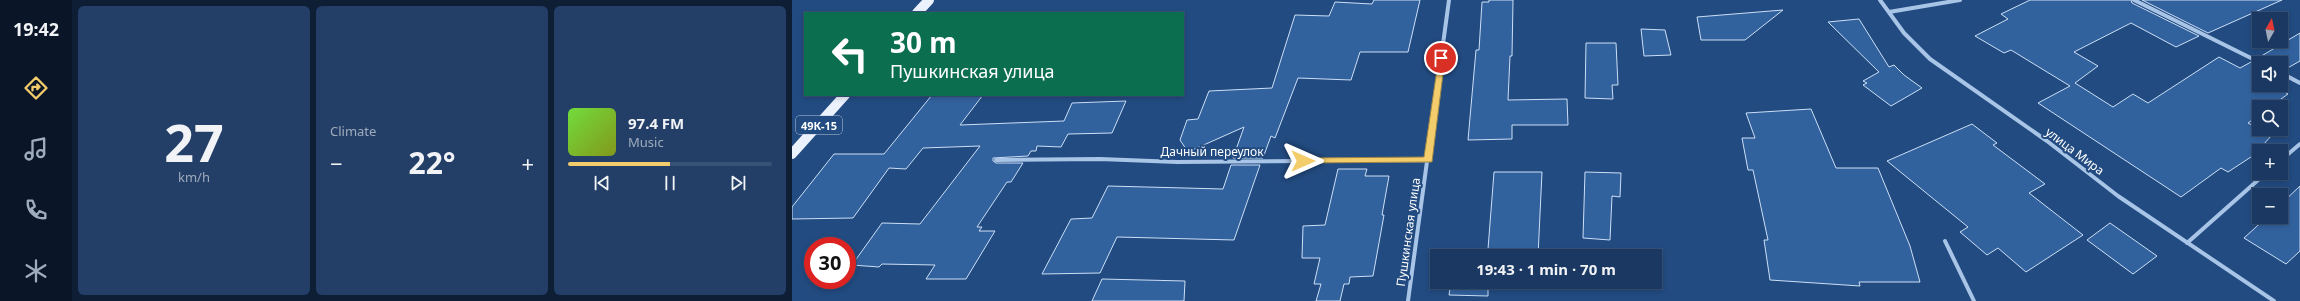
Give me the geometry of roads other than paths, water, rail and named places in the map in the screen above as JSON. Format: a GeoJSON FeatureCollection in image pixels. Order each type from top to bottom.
{"type":"FeatureCollection","features":[{"type":"Feature","properties":{"kind":"main road"},"geometry":{"type":"LineString","coordinates":[[918,12],[929,0]]}},
{"type":"Feature","properties":{"kind":"main road","name":"49К-15"},"geometry":{"type":"LineString","coordinates":[[792,154],[844,96]]}},
{"type":"Feature","properties":{"kind":"street","name":"Пушкинская улица"},"geometry":{"type":"LineString","coordinates":[[1408,301],[1449,0]]}},
{"type":"Feature","properties":{"kind":"street","name":"улица Мира"},"geometry":{"type":"LineString","coordinates":[[1880,0],[1904,33],[1930,59],[2047,141],[2118,196],[2274,301]]}},
{"type":"Feature","properties":{"kind":"street"},"geometry":{"type":"LineString","coordinates":[[1889,12],[1960,0]]}},
{"type":"Feature","properties":{"kind":"street"},"geometry":{"type":"LineString","coordinates":[[2134,0],[2252,59]]}},
{"type":"Feature","properties":{"kind":"street"},"geometry":{"type":"LineString","coordinates":[[2288,77],[2300,83]]}},
{"type":"Feature","properties":{"kind":"street"},"geometry":{"type":"LineString","coordinates":[[2288,154],[2300,144]]}},
{"type":"Feature","properties":{"kind":"street","name":"Дачный переулок"},"geometry":{"type":"LineString","coordinates":[[996,160],[1100,159],[1185,162],[1428,160]]}},
{"type":"Feature","properties":{"kind":"street"},"geometry":{"type":"LineString","coordinates":[[2187,243],[2258,180]]}},
{"type":"Feature","properties":{"kind":"street"},"geometry":{"type":"LineString","coordinates":[[1945,241],[1974,301]]}}]}
